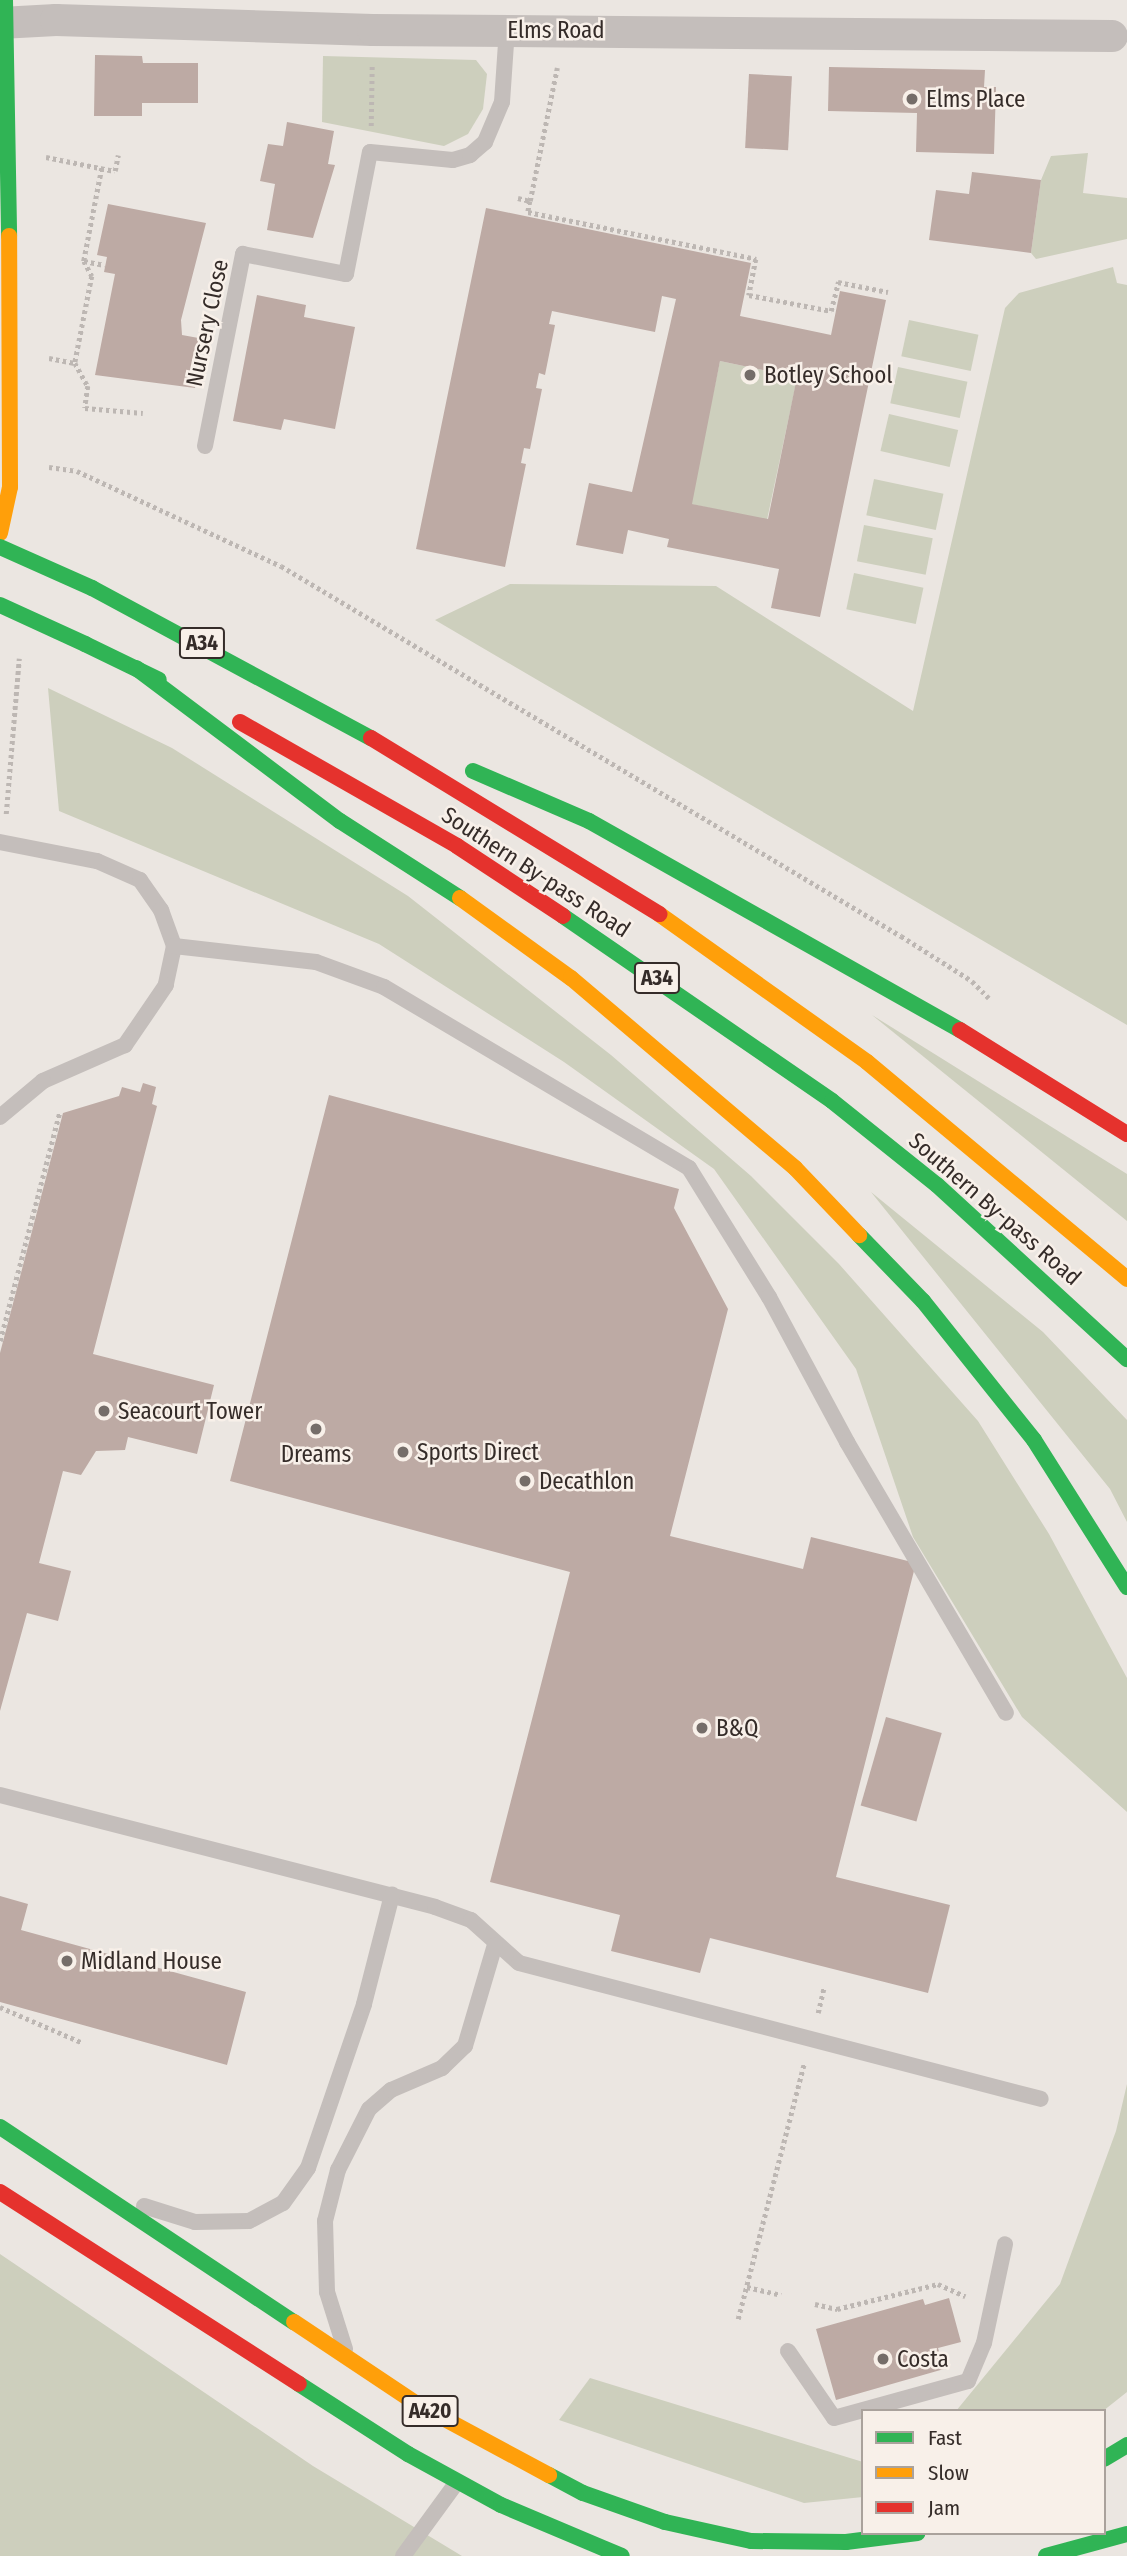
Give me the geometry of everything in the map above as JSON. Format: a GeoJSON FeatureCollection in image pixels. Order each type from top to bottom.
{"type":"FeatureCollection","features":[{"type":"Feature","properties":{"kind":"main road"},"geometry":{"type":"LineString","coordinates":[[0,533],[10,487],[5,338],[4,15]]}},
{"type":"Feature","properties":{"kind":"main road","name":"Southern By-pass Road"},"geometry":{"type":"LineString","coordinates":[[0,547],[92,588],[310,701],[490,804],[730,963],[961,1136],[1127,1279]]}},
{"type":"Feature","properties":{"kind":"main road","name":"Southern By-pass Road"},"geometry":{"type":"LineString","coordinates":[[0,605],[136,668],[293,750],[457,846],[718,1019],[832,1101],[937,1185],[1127,1359]]}},
{"type":"Feature","properties":{"kind":"main road"},"geometry":{"type":"LineString","coordinates":[[136,668],[340,821],[429,875],[571,978],[785,1159],[923,1301],[976,1364],[1034,1440],[1127,1587]]}},
{"type":"Feature","properties":{"kind":"main road"},"geometry":{"type":"LineString","coordinates":[[310,701],[424,750]]}},
{"type":"Feature","properties":{"kind":"main road"},"geometry":{"type":"LineString","coordinates":[[462,766],[589,821],[698,879],[935,1014],[1127,1134]]}},
{"type":"Feature","properties":{"kind":"main road","name":"A420"},"geometry":{"type":"LineString","coordinates":[[0,2127],[347,2357],[517,2461],[583,2493],[665,2522],[751,2540],[802,2544],[895,2535]]}},
{"type":"Feature","properties":{"kind":"main road","name":"A420"},"geometry":{"type":"LineString","coordinates":[[0,2192],[408,2454],[513,2510],[622,2556]]}},
{"type":"Feature","properties":{"kind":"main road"},"geometry":{"type":"LineString","coordinates":[[1106,2458],[1127,2445]]}},
{"type":"Feature","properties":{"kind":"main road"},"geometry":{"type":"LineString","coordinates":[[1046,2556],[1127,2534]]}},
{"type":"Feature","properties":{"kind":"street","name":"Elms Road"},"geometry":{"type":"LineString","coordinates":[[4,15],[56,20],[373,30],[1119,36]]}},
{"type":"Feature","properties":{"kind":"lane"},"geometry":{"type":"LineString","coordinates":[[370,152],[453,160],[478,149],[495,126],[502,102],[507,29]]}},
{"type":"Feature","properties":{"kind":"lane","name":"Nursery Close"},"geometry":{"type":"LineString","coordinates":[[205,446],[243,254],[346,274],[370,152]]}},
{"type":"Feature","properties":{"kind":"lane"},"geometry":{"type":"LineString","coordinates":[[0,1117],[43,1081],[125,1045],[166,985],[174,946],[161,910],[140,880],[97,861],[2,842]]}},
{"type":"Feature","properties":{"kind":"lane"},"geometry":{"type":"LineString","coordinates":[[174,946],[316,962],[384,987],[689,1168],[769,1297],[847,1443],[1006,1713]]}},
{"type":"Feature","properties":{"kind":"lane"},"geometry":{"type":"LineString","coordinates":[[0,1794],[392,1895],[471,1920],[495,1945],[519,1963],[1041,2099]]}},
{"type":"Feature","properties":{"kind":"lane"},"geometry":{"type":"LineString","coordinates":[[98,2191],[195,2222],[249,2221],[282,2203],[308,2168],[364,2004],[392,1895]]}},
{"type":"Feature","properties":{"kind":"lane"},"geometry":{"type":"LineString","coordinates":[[347,2357],[327,2292],[325,2221],[338,2170],[369,2109],[391,2090],[442,2068],[464,2046],[495,1945]]}},
{"type":"Feature","properties":{"kind":"lane"},"geometry":{"type":"LineString","coordinates":[[867,2409],[968,2381],[992,2308],[1005,2244]]}},
{"type":"Feature","properties":{"kind":"lane"},"geometry":{"type":"LineString","coordinates":[[788,2351],[834,2418],[861,2411]]}},
{"type":"Feature","properties":{"kind":"lane"},"geometry":{"type":"LineString","coordinates":[[403,2556],[458,2481]]}},
{"type":"Feature","properties":{"kind":"path"},"geometry":{"type":"LineString","coordinates":[[370,152],[373,30]]}},
{"type":"Feature","properties":{"kind":"path"},"geometry":{"type":"LineString","coordinates":[[565,30],[528,212],[756,259],[749,295],[831,311],[838,282],[888,292]]}},
{"type":"Feature","properties":{"kind":"path"},"geometry":{"type":"LineString","coordinates":[[43,157],[115,171],[118,155]]}},
{"type":"Feature","properties":{"kind":"path"},"geometry":{"type":"LineString","coordinates":[[102,168],[84,261],[92,276],[75,363],[88,386],[85,408],[143,413]]}},
{"type":"Feature","properties":{"kind":"path"},"geometry":{"type":"LineString","coordinates":[[518,198],[530,201]]}},
{"type":"Feature","properties":{"kind":"path"},"geometry":{"type":"LineString","coordinates":[[84,261],[105,265]]}},
{"type":"Feature","properties":{"kind":"path"},"geometry":{"type":"LineString","coordinates":[[46,357],[75,363]]}},
{"type":"Feature","properties":{"kind":"path"},"geometry":{"type":"LineString","coordinates":[[41,466],[76,471],[281,566],[972,981]]}},
{"type":"Feature","properties":{"kind":"path"},"geometry":{"type":"LineString","coordinates":[[2,842],[10,742]]}},
{"type":"Feature","properties":{"kind":"path"},"geometry":{"type":"LineString","coordinates":[[0,1341],[59,1114]]}},
{"type":"Feature","properties":{"kind":"path"},"geometry":{"type":"LineString","coordinates":[[816,2019],[824,1987]]}},
{"type":"Feature","properties":{"kind":"path"},"geometry":{"type":"LineString","coordinates":[[0,2007],[83,2043]]}},
{"type":"Feature","properties":{"kind":"path"},"geometry":{"type":"LineString","coordinates":[[738,2319],[806,2057]]}},
{"type":"Feature","properties":{"kind":"path"},"geometry":{"type":"LineString","coordinates":[[815,2304],[837,2309],[938,2284],[992,2308]]}},
{"type":"Feature","properties":{"kind":"path"},"geometry":{"type":"LineString","coordinates":[[747,2287],[780,2295]]}},
{"type":"Feature","properties":{"kind":"green space"},"geometry":{"type":"Polygon","coordinates":[[[323,56],[476,60],[487,74],[483,109],[468,134],[444,146],[322,122],[323,56]]]}},
{"type":"Feature","properties":{"kind":"green space"},"geometry":{"type":"Polygon","coordinates":[[[1088,153],[1083,193],[1127,198],[1127,239],[1036,259],[1031,253],[1041,180],[1051,156],[1088,153]]]}},
{"type":"Feature","properties":{"kind":"green space"},"geometry":{"type":"Polygon","coordinates":[[[1113,267],[1117,283],[1127,285],[1127,1025],[435,620],[510,584],[716,586],[913,711],[1005,308],[1019,293],[1113,267]]]}},
{"type":"Feature","properties":{"kind":"green space"},"geometry":{"type":"Polygon","coordinates":[[[909,320],[978,335],[971,371],[901,356],[909,320]]]}},
{"type":"Feature","properties":{"kind":"green space"},"geometry":{"type":"Polygon","coordinates":[[[720,361],[797,377],[767,520],[690,504],[720,361]]]}},
{"type":"Feature","properties":{"kind":"green space"},"geometry":{"type":"Polygon","coordinates":[[[898,367],[967,382],[960,418],[890,403],[898,367]]]}},
{"type":"Feature","properties":{"kind":"green space"},"geometry":{"type":"Polygon","coordinates":[[[889,414],[958,430],[950,467],[880,451],[889,414]]]}},
{"type":"Feature","properties":{"kind":"green space"},"geometry":{"type":"Polygon","coordinates":[[[874,479],[943,494],[936,530],[866,515],[874,479]]]}},
{"type":"Feature","properties":{"kind":"green space"},"geometry":{"type":"Polygon","coordinates":[[[864,525],[933,538],[926,575],[857,561],[864,525]]]}},
{"type":"Feature","properties":{"kind":"green space"},"geometry":{"type":"Polygon","coordinates":[[[854,573],[923,588],[916,624],[846,609],[854,573]]]}},
{"type":"Feature","properties":{"kind":"green space"},"geometry":{"type":"Polygon","coordinates":[[[48,688],[172,748],[408,896],[611,1055],[751,1176],[839,1264],[978,1421],[1049,1534],[1127,1678],[1127,1812],[1022,1717],[913,1537],[856,1369],[714,1169],[564,1062],[379,944],[59,811],[48,688]]]}},
{"type":"Feature","properties":{"kind":"green space"},"geometry":{"type":"Polygon","coordinates":[[[872,1015],[1127,1174],[1127,1221],[872,1015]]]}},
{"type":"Feature","properties":{"kind":"green space"},"geometry":{"type":"Polygon","coordinates":[[[871,1192],[1043,1332],[1127,1420],[1127,1522],[1110,1489],[871,1192]]]}},
{"type":"Feature","properties":{"kind":"green space"},"geometry":{"type":"Polygon","coordinates":[[[1127,2084],[1127,2392],[1106,2409],[958,2409],[1060,2284],[1116,2131],[1127,2084]]]}},
{"type":"Feature","properties":{"kind":"green space"},"geometry":{"type":"Polygon","coordinates":[[[0,2254],[313,2466],[462,2556],[0,2556],[0,2254]]]}},
{"type":"Feature","properties":{"kind":"green space"},"geometry":{"type":"Polygon","coordinates":[[[590,2378],[861,2461],[861,2497],[804,2503],[559,2420],[590,2378]]]}},
{"type":"Feature","properties":{"kind":"building"},"geometry":{"type":"Polygon","coordinates":[[[95,55],[142,56],[143,63],[198,63],[198,103],[142,103],[142,116],[94,116],[95,55]]]}},
{"type":"Feature","properties":{"kind":"building","name":"Elms Place"},"geometry":{"type":"Polygon","coordinates":[[[829,67],[985,70],[984,87],[996,87],[994,154],[916,152],[917,113],[828,111],[829,67]]]}},
{"type":"Feature","properties":{"kind":"building"},"geometry":{"type":"Polygon","coordinates":[[[749,74],[792,76],[788,150],[745,148],[749,74]]]}},
{"type":"Feature","properties":{"kind":"building"},"geometry":{"type":"Polygon","coordinates":[[[287,122],[334,131],[328,164],[335,165],[313,238],[267,230],[275,184],[260,181],[268,144],[283,146],[287,122]]]}},
{"type":"Feature","properties":{"kind":"building"},"geometry":{"type":"Polygon","coordinates":[[[972,172],[1041,180],[1031,253],[929,240],[936,190],[969,194],[972,172]]]}},
{"type":"Feature","properties":{"kind":"building"},"geometry":{"type":"Polygon","coordinates":[[[108,204],[206,223],[181,320],[182,335],[204,339],[195,388],[95,375],[115,274],[104,272],[107,257],[97,255],[108,204]]]}},
{"type":"Feature","properties":{"kind":"building"},"geometry":{"type":"Polygon","coordinates":[[[486,208],[751,263],[740,316],[831,335],[840,291],[886,300],[820,617],[771,608],[779,569],[667,547],[669,539],[628,530],[623,554],[576,545],[589,483],[632,492],[676,299],[662,296],[655,332],[552,311],[549,324],[555,325],[545,375],[539,373],[536,388],[542,389],[530,449],[524,448],[521,463],[526,464],[505,567],[416,549],[486,208]],[[720,361],[692,504],[768,519],[797,377],[720,361]]]}},
{"type":"Feature","properties":{"kind":"building"},"geometry":{"type":"Polygon","coordinates":[[[257,295],[306,305],[304,317],[355,327],[335,429],[284,419],[281,430],[233,421],[257,295]]]}},
{"type":"Feature","properties":{"kind":"building","name":"Seacourt Tower"},"geometry":{"type":"Polygon","coordinates":[[[143,1083],[156,1087],[152,1104],[157,1106],[93,1354],[214,1385],[197,1454],[128,1437],[125,1450],[96,1451],[81,1475],[63,1471],[39,1563],[71,1571],[58,1621],[27,1613],[0,1711],[0,1353],[63,1113],[119,1096],[122,1087],[140,1092],[143,1083]]]}},
{"type":"Feature","properties":{"kind":"building"},"geometry":{"type":"Polygon","coordinates":[[[329,1095],[679,1189],[674,1208],[728,1309],[670,1536],[803,1569],[811,1537],[916,1563],[836,1877],[950,1905],[928,1993],[710,1938],[700,1973],[611,1951],[620,1915],[490,1882],[570,1572],[230,1481],[329,1095]]]}},
{"type":"Feature","properties":{"kind":"building"},"geometry":{"type":"Polygon","coordinates":[[[886,1717],[942,1733],[916,1821],[861,1805],[886,1717]]]}},
{"type":"Feature","properties":{"kind":"building","name":"Midland House"},"geometry":{"type":"Polygon","coordinates":[[[0,1896],[28,1904],[21,1930],[246,1992],[227,2065],[0,2002],[0,1896]]]}},
{"type":"Feature","properties":{"kind":"building","name":"Costa"},"geometry":{"type":"Polygon","coordinates":[[[949,2298],[961,2342],[938,2348],[944,2369],[836,2400],[816,2329],[923,2299],[925,2305],[949,2298]]]}},
{"type":"Feature","properties":{"kind":"traffic: fast"},"geometry":{"type":"LineString","coordinates":[[5,0],[9,236]]}},
{"type":"Feature","properties":{"kind":"traffic: fast"},"geometry":{"type":"LineString","coordinates":[[0,547],[92,588]]}},
{"type":"Feature","properties":{"kind":"traffic: fast"},"geometry":{"type":"LineString","coordinates":[[92,588],[371,738]]}},
{"type":"Feature","properties":{"kind":"traffic: fast"},"geometry":{"type":"LineString","coordinates":[[0,605],[85,644]]}},
{"type":"Feature","properties":{"kind":"traffic: fast"},"geometry":{"type":"LineString","coordinates":[[85,644],[159,680]]}},
{"type":"Feature","properties":{"kind":"traffic: fast"},"geometry":{"type":"LineString","coordinates":[[136,668],[340,821],[460,898]]}},
{"type":"Feature","properties":{"kind":"traffic: fast"},"geometry":{"type":"LineString","coordinates":[[473,771],[589,821],[960,1030]]}},
{"type":"Feature","properties":{"kind":"traffic: fast"},"geometry":{"type":"LineString","coordinates":[[563,916],[832,1101],[937,1185],[1127,1359]]}},
{"type":"Feature","properties":{"kind":"traffic: fast"},"geometry":{"type":"LineString","coordinates":[[859,1235],[923,1301],[1034,1440],[1127,1587]]}},
{"type":"Feature","properties":{"kind":"traffic: fast"},"geometry":{"type":"LineString","coordinates":[[0,2127],[294,2322]]}},
{"type":"Feature","properties":{"kind":"traffic: fast"},"geometry":{"type":"LineString","coordinates":[[299,2384],[408,2454],[501,2505],[622,2556]]}},
{"type":"Feature","properties":{"kind":"traffic: fast"},"geometry":{"type":"LineString","coordinates":[[1106,2458],[1127,2445]]}},
{"type":"Feature","properties":{"kind":"traffic: fast"},"geometry":{"type":"LineString","coordinates":[[549,2475],[583,2493],[665,2522],[751,2541],[846,2542],[901,2535]]}},
{"type":"Feature","properties":{"kind":"traffic: fast"},"geometry":{"type":"LineString","coordinates":[[1046,2556],[1127,2534]]}},
{"type":"Feature","properties":{"kind":"traffic: slow"},"geometry":{"type":"LineString","coordinates":[[0,533],[10,487],[9,236]]}},
{"type":"Feature","properties":{"kind":"traffic: slow"},"geometry":{"type":"LineString","coordinates":[[460,898],[571,978],[795,1168],[859,1235]]}},
{"type":"Feature","properties":{"kind":"traffic: slow"},"geometry":{"type":"LineString","coordinates":[[659,914],[867,1062],[1127,1279]]}},
{"type":"Feature","properties":{"kind":"traffic: slow"},"geometry":{"type":"LineString","coordinates":[[294,2322],[417,2404],[549,2475]]}},
{"type":"Feature","properties":{"kind":"traffic: jam"},"geometry":{"type":"LineString","coordinates":[[240,722],[457,846],[563,916]]}},
{"type":"Feature","properties":{"kind":"traffic: jam"},"geometry":{"type":"LineString","coordinates":[[371,738],[659,914]]}},
{"type":"Feature","properties":{"kind":"traffic: jam"},"geometry":{"type":"LineString","coordinates":[[960,1030],[1127,1134]]}},
{"type":"Feature","properties":{"kind":"traffic: jam"},"geometry":{"type":"LineString","coordinates":[[0,2192],[299,2384]]}},
{"type":"Feature","properties":{"kind":"place","name":"Elms Place"},"geometry":{"type":"Point","coordinates":[912,99]}},
{"type":"Feature","properties":{"kind":"place","name":"Botley School"},"geometry":{"type":"Point","coordinates":[750,375]}},
{"type":"Feature","properties":{"kind":"place","name":"Seacourt Tower"},"geometry":{"type":"Point","coordinates":[104,1411]}},
{"type":"Feature","properties":{"kind":"place","name":"Dreams"},"geometry":{"type":"Point","coordinates":[316,1429]}},
{"type":"Feature","properties":{"kind":"place","name":"Sports Direct"},"geometry":{"type":"Point","coordinates":[403,1452]}},
{"type":"Feature","properties":{"kind":"place","name":"Decathlon"},"geometry":{"type":"Point","coordinates":[525,1481]}},
{"type":"Feature","properties":{"kind":"place","name":"B&Q"},"geometry":{"type":"Point","coordinates":[702,1728]}},
{"type":"Feature","properties":{"kind":"place","name":"Midland House"},"geometry":{"type":"Point","coordinates":[67,1961]}},
{"type":"Feature","properties":{"kind":"place","name":"Costa"},"geometry":{"type":"Point","coordinates":[883,2359]}}]}
